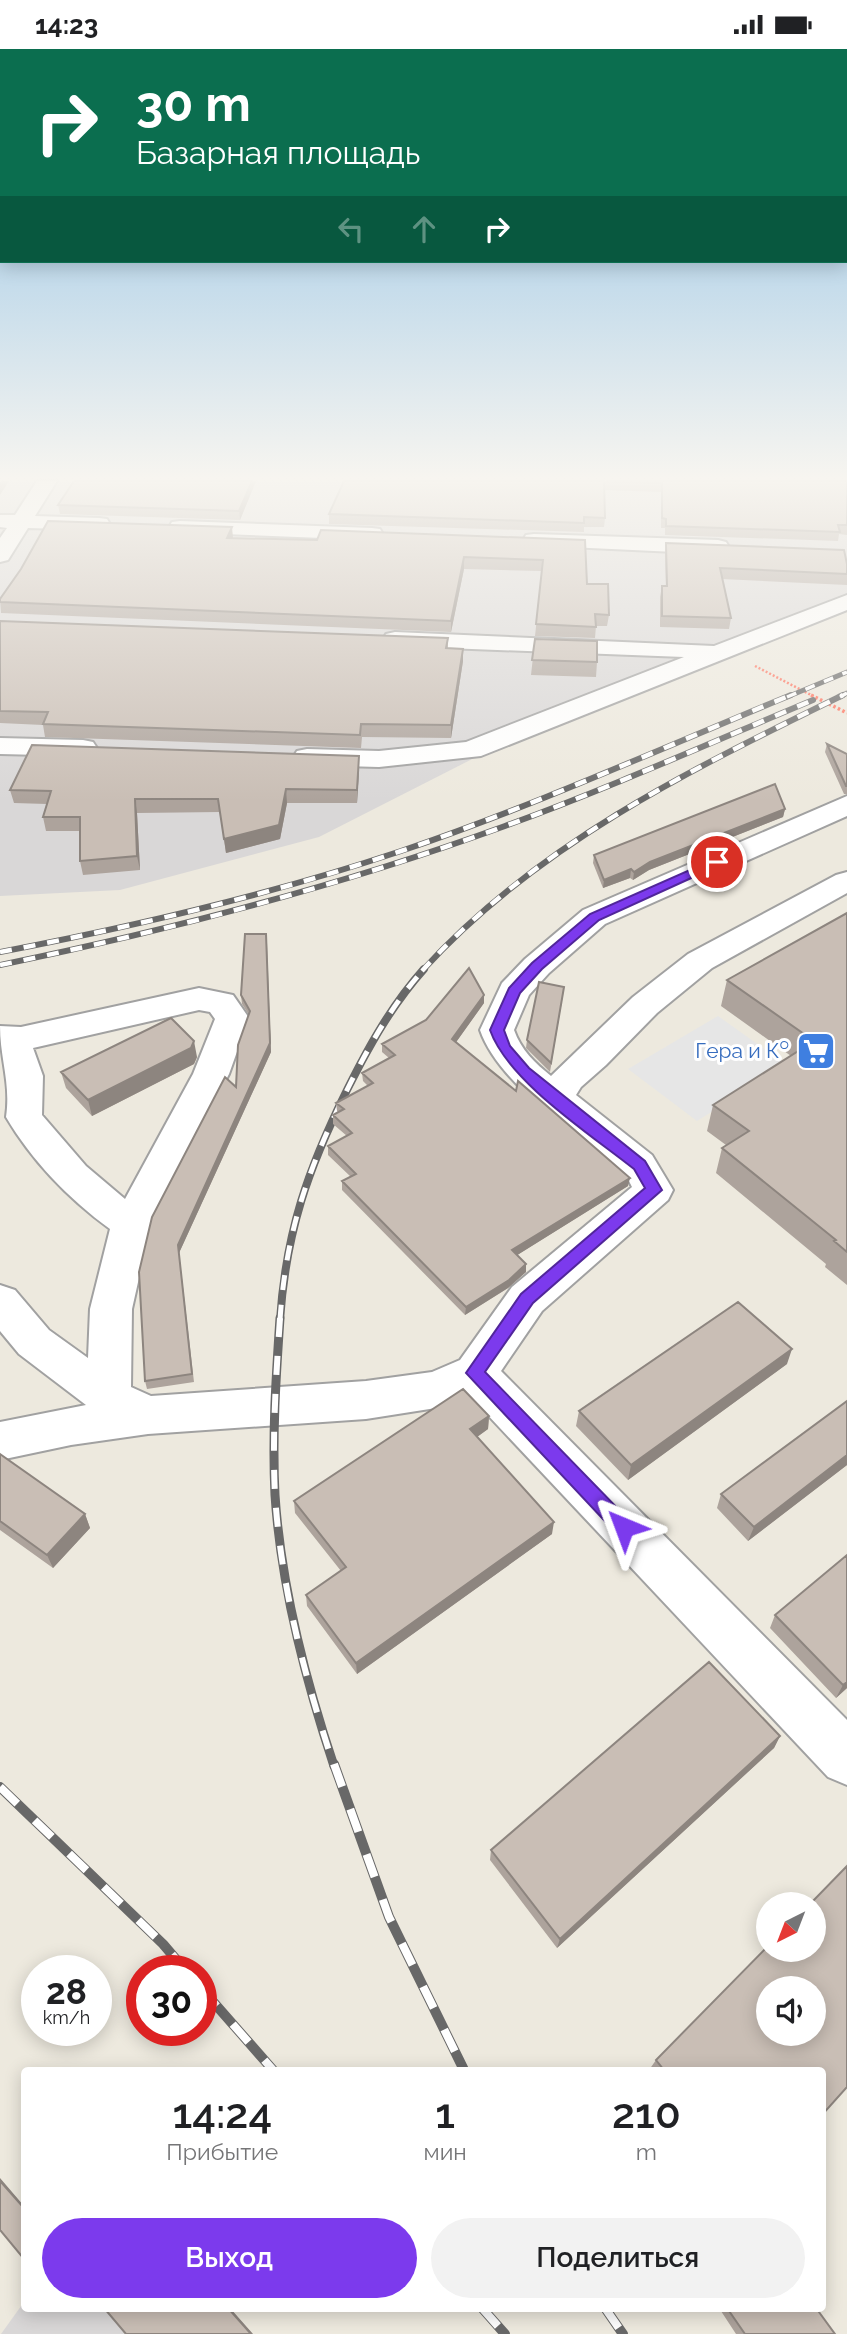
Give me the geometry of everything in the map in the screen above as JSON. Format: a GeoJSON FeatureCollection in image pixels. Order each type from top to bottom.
{"type":"FeatureCollection","features":[{"type":"Feature","properties":{"kind":"street"},"geometry":{"type":"LineString","coordinates":[[278,757],[379,759],[471,750],[847,602]]}},
{"type":"Feature","properties":{"kind":"street"},"geometry":{"type":"LineString","coordinates":[[373,638],[718,652]]}},
{"type":"Feature","properties":{"kind":"street"},"geometry":{"type":"LineString","coordinates":[[0,746],[115,749]]}},
{"type":"Feature","properties":{"kind":"street"},"geometry":{"type":"LineString","coordinates":[[0,1441],[71,1426],[148,1415],[366,1399],[436,1390],[475,1373],[527,1299],[654,1190],[639,1165],[523,1072],[503,1047],[497,1030],[514,991],[537,966],[594,917],[847,805]]}},
{"type":"Feature","properties":{"kind":"street"},"geometry":{"type":"LineString","coordinates":[[555,1099],[567,1079],[594,1057],[645,1005],[700,961],[847,881]]}},
{"type":"Feature","properties":{"kind":"street"},"geometry":{"type":"LineString","coordinates":[[5,1038],[21,1038],[199,999],[220,1003],[232,1018],[211,1074],[131,1224],[111,1309],[108,1397]]}},
{"type":"Feature","properties":{"kind":"street"},"geometry":{"type":"LineString","coordinates":[[5,1038],[26,1067],[28,1094],[24,1117],[47,1151],[103,1205],[131,1224]]}},
{"type":"Feature","properties":{"kind":"street"},"geometry":{"type":"LineString","coordinates":[[0,1301],[34,1342],[108,1397],[148,1415]]}},
{"type":"Feature","properties":{"kind":"street"},"geometry":{"type":"LineString","coordinates":[[475,1373],[847,1758]]}},
{"type":"Feature","properties":{"kind":"path"},"geometry":{"type":"LineString","coordinates":[[778,676],[847,713]]}},
{"type":"Feature","properties":{"kind":"shaded area"},"geometry":{"type":"Polygon","coordinates":[[[0,588],[847,588],[847,602],[490,750],[319,837],[120,890],[0,896],[0,588]]]}},
{"type":"Feature","properties":{"kind":"shaded area"},"geometry":{"type":"Polygon","coordinates":[[[718,1016],[787,1065],[697,1121],[628,1069],[718,1016]]]}},
{"type":"Feature","properties":{"kind":"shaded area"},"geometry":{"type":"Polygon","coordinates":[[[21,2306],[21,2312],[188,2312],[205,2334],[1,2334],[21,2306]]]}},
{"type":"Feature","properties":{"kind":"building"},"geometry":{"type":"Polygon","coordinates":[[[8,588],[458,588],[451,621],[0,602],[8,588]]]}},
{"type":"Feature","properties":{"kind":"building"},"geometry":{"type":"Polygon","coordinates":[[[540,588],[608,588],[609,615],[595,614],[596,627],[536,624],[540,588]]]}},
{"type":"Feature","properties":{"kind":"building"},"geometry":{"type":"Polygon","coordinates":[[[662,588],[724,588],[731,618],[662,616],[662,588]]]}},
{"type":"Feature","properties":{"kind":"building"},"geometry":{"type":"Polygon","coordinates":[[[0,621],[448,638],[446,648],[463,649],[451,725],[361,724],[360,735],[43,724],[48,712],[0,711],[0,621]]]}},
{"type":"Feature","properties":{"kind":"building"},"geometry":{"type":"Polygon","coordinates":[[[535,639],[597,641],[597,662],[532,660],[535,639]]]}},
{"type":"Feature","properties":{"kind":"building"},"geometry":{"type":"Polygon","coordinates":[[[827,744],[847,754],[847,786],[846,786],[827,744]]]}},
{"type":"Feature","properties":{"kind":"building"},"geometry":{"type":"Polygon","coordinates":[[[32,745],[359,756],[357,790],[286,789],[279,825],[224,839],[218,799],[135,799],[137,856],[80,861],[80,817],[43,817],[51,791],[10,790],[32,745]]]}},
{"type":"Feature","properties":{"kind":"building"},"geometry":{"type":"Polygon","coordinates":[[[775,784],[785,809],[650,862],[634,872],[631,869],[604,880],[594,855],[775,784]]]}},
{"type":"Feature","properties":{"kind":"building"},"geometry":{"type":"Polygon","coordinates":[[[847,913],[847,1252],[834,1241],[836,1240],[722,1148],[749,1131],[713,1105],[814,1041],[727,980],[847,913]]]}},
{"type":"Feature","properties":{"kind":"building"},"geometry":{"type":"Polygon","coordinates":[[[245,934],[266,934],[270,1043],[178,1245],[192,1374],[145,1381],[139,1272],[152,1217],[225,1077],[236,1087],[238,1045],[250,1011],[241,995],[245,934]]]}},
{"type":"Feature","properties":{"kind":"building"},"geometry":{"type":"Polygon","coordinates":[[[469,968],[484,995],[452,1039],[516,1091],[518,1081],[630,1178],[512,1250],[526,1264],[509,1280],[466,1307],[342,1181],[356,1174],[328,1146],[352,1133],[333,1115],[344,1109],[336,1103],[373,1083],[362,1073],[395,1055],[382,1044],[426,1020],[469,968]]]}},
{"type":"Feature","properties":{"kind":"building"},"geometry":{"type":"Polygon","coordinates":[[[539,982],[564,987],[551,1063],[527,1040],[539,982]]]}},
{"type":"Feature","properties":{"kind":"building"},"geometry":{"type":"Polygon","coordinates":[[[171,1018],[194,1041],[191,1048],[88,1100],[61,1072],[171,1018]]]}},
{"type":"Feature","properties":{"kind":"building"},"geometry":{"type":"Polygon","coordinates":[[[738,1302],[792,1349],[631,1465],[579,1411],[738,1302]]]}},
{"type":"Feature","properties":{"kind":"building"},"geometry":{"type":"Polygon","coordinates":[[[463,1389],[489,1416],[470,1429],[554,1522],[356,1663],[306,1595],[346,1567],[294,1501],[463,1389]]]}},
{"type":"Feature","properties":{"kind":"building"},"geometry":{"type":"Polygon","coordinates":[[[847,1401],[847,1455],[754,1527],[721,1494],[847,1401]]]}},
{"type":"Feature","properties":{"kind":"building"},"geometry":{"type":"Polygon","coordinates":[[[0,1454],[85,1514],[47,1555],[0,1521],[0,1454]]]}},
{"type":"Feature","properties":{"kind":"building"},"geometry":{"type":"Polygon","coordinates":[[[847,1555],[847,1682],[843,1685],[775,1615],[847,1555]]]}},
{"type":"Feature","properties":{"kind":"building"},"geometry":{"type":"Polygon","coordinates":[[[709,1662],[780,1736],[560,1939],[491,1850],[709,1662]]]}},
{"type":"Feature","properties":{"kind":"building"},"geometry":{"type":"Polygon","coordinates":[[[847,1866],[847,2087],[826,2111],[826,2067],[662,2067],[656,2060],[756,1958],[756,1962],[826,1962],[826,1892],[822,1892],[847,1866]]]}},
{"type":"Feature","properties":{"kind":"building"},"geometry":{"type":"Polygon","coordinates":[[[0,2181],[21,2205],[21,2255],[0,2230],[0,2181]]]}},
{"type":"Feature","properties":{"kind":"building"},"geometry":{"type":"Polygon","coordinates":[[[107,2312],[232,2312],[251,2334],[126,2334],[107,2312]]]}},
{"type":"Feature","properties":{"kind":"building"},"geometry":{"type":"Polygon","coordinates":[[[730,2312],[819,2312],[835,2334],[745,2334],[730,2312]]]}},
{"type":"Feature","properties":{"kind":"railway"},"geometry":{"type":"LineString","coordinates":[[787,697],[847,672]]}},
{"type":"Feature","properties":{"kind":"railway"},"geometry":{"type":"LineString","coordinates":[[840,697],[847,693]]}},
{"type":"Feature","properties":{"kind":"railway"},"geometry":{"type":"LineString","coordinates":[[0,952],[202,908],[352,867],[451,834],[549,796],[791,695]]}},
{"type":"Feature","properties":{"kind":"railway"},"geometry":{"type":"LineString","coordinates":[[424,969],[467,926],[515,885],[566,847],[674,781],[843,695]]}},
{"type":"Feature","properties":{"kind":"railway"},"geometry":{"type":"LineString","coordinates":[[0,965],[255,905],[443,848],[621,781],[813,700]]}},
{"type":"Feature","properties":{"kind":"railway"},"geometry":{"type":"LineString","coordinates":[[280,1320],[294,1229],[301,1201],[321,1147],[372,1042],[401,997],[424,969]]}},
{"type":"Feature","properties":{"kind":"railway"},"geometry":{"type":"LineString","coordinates":[[280,1318],[274,1451],[278,1529],[296,1632],[313,1700],[334,1766]]}},
{"type":"Feature","properties":{"kind":"railway"},"geometry":{"type":"LineString","coordinates":[[334,1764],[389,1917],[463,2067]]}},
{"type":"Feature","properties":{"kind":"railway"},"geometry":{"type":"LineString","coordinates":[[0,1787],[172,1955]]}},
{"type":"Feature","properties":{"kind":"railway"},"geometry":{"type":"LineString","coordinates":[[217,2006],[270,2067]]}},
{"type":"Feature","properties":{"kind":"railway"},"geometry":{"type":"LineString","coordinates":[[486,2312],[505,2334]]}},
{"type":"Feature","properties":{"kind":"railway"},"geometry":{"type":"LineString","coordinates":[[608,2312],[623,2334]]}},
{"type":"Feature","properties":{"kind":"place","name":"Гера и К⁰"},"geometry":{"type":"Point","coordinates":[816,1051]}},
{"type":"Feature","properties":{"kind":"route"},"geometry":{"type":"LineString","coordinates":[[624,1527],[475,1373],[527,1299],[654,1190],[639,1165],[523,1072],[503,1047],[497,1030],[514,991],[537,966],[594,917],[717,862]]}}]}
